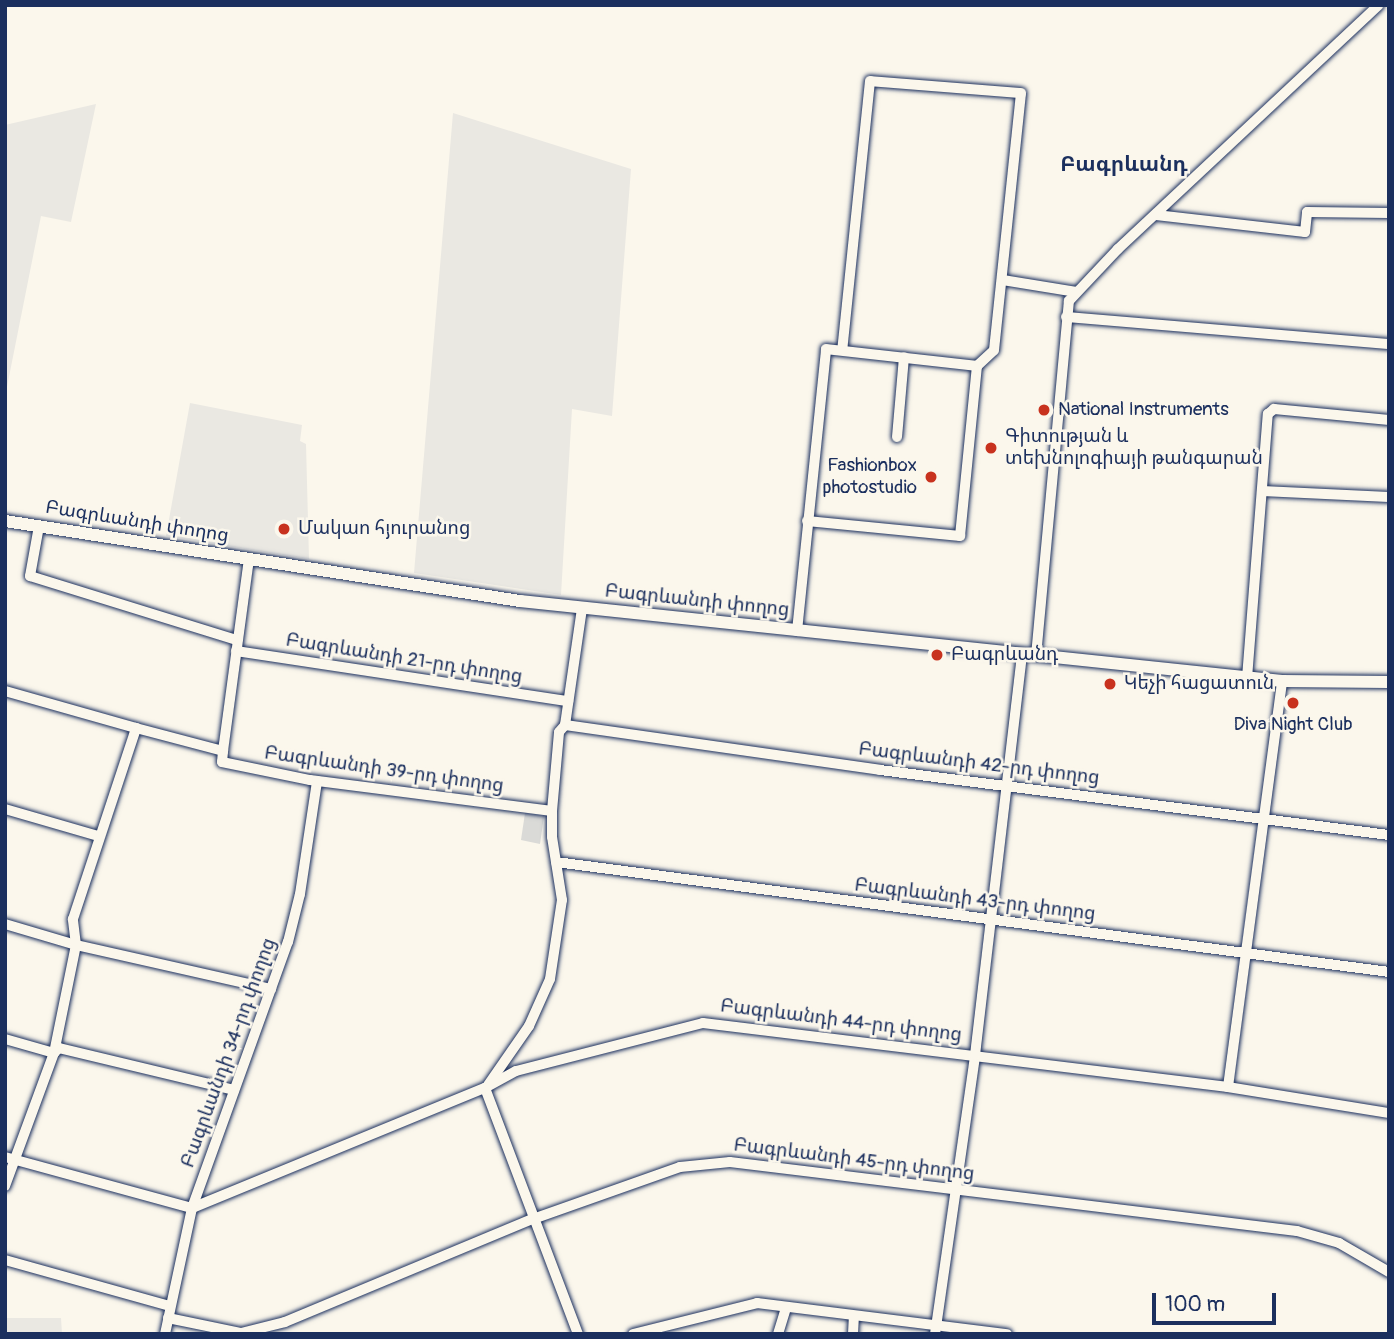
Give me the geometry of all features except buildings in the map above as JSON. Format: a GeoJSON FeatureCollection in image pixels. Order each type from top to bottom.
{"type":"FeatureCollection","features":[{"type":"Feature","properties":{"kind":"main road","name":"Բագրևանդի փողոց"},"geometry":{"type":"LineString","coordinates":[[5,521],[582,608],[1247,678],[1389,682]]}},
{"type":"Feature","properties":{"kind":"street"},"geometry":{"type":"LineString","coordinates":[[1036,656],[1069,301],[1156,215],[1379,5]]}},
{"type":"Feature","properties":{"kind":"street"},"geometry":{"type":"LineString","coordinates":[[807,521],[960,536],[977,366],[994,350],[1021,93],[870,81],[842,350]]}},
{"type":"Feature","properties":{"kind":"street"},"geometry":{"type":"LineString","coordinates":[[1156,215],[1305,232],[1307,212],[1389,213]]}},
{"type":"Feature","properties":{"kind":"street"},"geometry":{"type":"LineString","coordinates":[[1003,280],[1076,292]]}},
{"type":"Feature","properties":{"kind":"street"},"geometry":{"type":"LineString","coordinates":[[1066,317],[1389,344]]}},
{"type":"Feature","properties":{"kind":"street"},"geometry":{"type":"LineString","coordinates":[[797,631],[826,349],[977,366]]}},
{"type":"Feature","properties":{"kind":"street"},"geometry":{"type":"LineString","coordinates":[[897,437],[904,357]]}},
{"type":"Feature","properties":{"kind":"street"},"geometry":{"type":"LineString","coordinates":[[1247,678],[1268,414],[1274,410],[1389,420]]}},
{"type":"Feature","properties":{"kind":"street"},"geometry":{"type":"LineString","coordinates":[[1262,491],[1389,497]]}},
{"type":"Feature","properties":{"kind":"street","name":"Բագրևանդի 21-րդ փողոց"},"geometry":{"type":"LineString","coordinates":[[39,526],[30,576],[237,645],[568,701]]}},
{"type":"Feature","properties":{"kind":"street"},"geometry":{"type":"LineString","coordinates":[[5,691],[222,751],[249,559]]}},
{"type":"Feature","properties":{"kind":"street"},"geometry":{"type":"LineString","coordinates":[[579,1334],[485,1088],[529,1026],[550,979],[562,900],[552,811],[559,732],[565,725],[582,608]]}},
{"type":"Feature","properties":{"kind":"street"},"geometry":{"type":"LineString","coordinates":[[935,1329],[975,1055],[1022,654]]}},
{"type":"Feature","properties":{"kind":"street"},"geometry":{"type":"LineString","coordinates":[[1228,1087],[1282,681]]}},
{"type":"Feature","properties":{"kind":"street","name":"Բագրևանդի 42-րդ փողոց"},"geometry":{"type":"LineString","coordinates":[[565,725],[1389,835]]}},
{"type":"Feature","properties":{"kind":"street"},"geometry":{"type":"LineString","coordinates":[[5,1186],[54,1053],[76,945],[73,919],[98,836],[136,728]]}},
{"type":"Feature","properties":{"kind":"street","name":"Բագրևանդի 39-րդ փողոց"},"geometry":{"type":"LineString","coordinates":[[222,751],[222,762],[317,781],[552,811]]}},
{"type":"Feature","properties":{"kind":"street","name":"Բագրևանդի 34-րդ փողոց"},"geometry":{"type":"LineString","coordinates":[[164,1334],[192,1208],[288,942],[300,894],[317,781]]}},
{"type":"Feature","properties":{"kind":"street"},"geometry":{"type":"LineString","coordinates":[[5,809],[98,836]]}},
{"type":"Feature","properties":{"kind":"street","name":"Բագրևանդի 43-րդ փողոց"},"geometry":{"type":"LineString","coordinates":[[556,862],[1389,972]]}},
{"type":"Feature","properties":{"kind":"street"},"geometry":{"type":"LineString","coordinates":[[5,924],[76,945],[271,989]]}},
{"type":"Feature","properties":{"kind":"street","name":"Բագրևանդի 44-րդ փողոց"},"geometry":{"type":"LineString","coordinates":[[192,1208],[485,1088],[516,1071],[703,1023],[1228,1087],[1381,1109],[1389,1113]]}},
{"type":"Feature","properties":{"kind":"street"},"geometry":{"type":"LineString","coordinates":[[5,1039],[54,1053]]}},
{"type":"Feature","properties":{"kind":"street"},"geometry":{"type":"LineString","coordinates":[[54,1053],[59,1048],[234,1090]]}},
{"type":"Feature","properties":{"kind":"street"},"geometry":{"type":"LineString","coordinates":[[5,1157],[192,1208]]}},
{"type":"Feature","properties":{"kind":"street","name":"Բագրևանդի 45-րդ փողոց"},"geometry":{"type":"LineString","coordinates":[[168,1318],[241,1333],[285,1322],[533,1219],[680,1167],[730,1161],[1297,1231],[1339,1243],[1389,1272]]}},
{"type":"Feature","properties":{"kind":"street"},"geometry":{"type":"LineString","coordinates":[[5,1260],[170,1306]]}},
{"type":"Feature","properties":{"kind":"street"},"geometry":{"type":"LineString","coordinates":[[633,1334],[757,1303],[854,1315],[935,1329],[1007,1334]]}},
{"type":"Feature","properties":{"kind":"street"},"geometry":{"type":"LineString","coordinates":[[778,1334],[786,1308]]}},
{"type":"Feature","properties":{"kind":"street"},"geometry":{"type":"LineString","coordinates":[[853,1334],[854,1315]]}},
{"type":"Feature","properties":{"kind":"shaded area"},"geometry":{"type":"Polygon","coordinates":[[[96,104],[71,222],[41,216],[5,397],[5,125],[96,104]]]}},
{"type":"Feature","properties":{"kind":"shaded area"},"geometry":{"type":"Polygon","coordinates":[[[453,113],[631,169],[612,416],[572,409],[561,595],[414,573],[453,113]]]}},
{"type":"Feature","properties":{"kind":"shaded area"},"geometry":{"type":"Polygon","coordinates":[[[190,403],[302,425],[300,441],[306,444],[309,559],[166,536],[190,403]]]}},
{"type":"Feature","properties":{"kind":"shaded area"},"geometry":{"type":"Polygon","coordinates":[[[525,813],[544,816],[540,844],[521,840],[525,813]]]}},
{"type":"Feature","properties":{"kind":"shaded area"},"geometry":{"type":"Polygon","coordinates":[[[5,1318],[61,1318],[62,1334],[5,1334],[5,1318]]]}},
{"type":"Feature","properties":{"kind":"place","name":"National Instruments"},"geometry":{"type":"Point","coordinates":[1044,410]}},
{"type":"Feature","properties":{"kind":"place","name":"Գիտության և տեխնոլոգիայի թանգարան"},"geometry":{"type":"Point","coordinates":[991,448]}},
{"type":"Feature","properties":{"kind":"place","name":"Fashionbox photostudio"},"geometry":{"type":"Point","coordinates":[931,477]}},
{"type":"Feature","properties":{"kind":"place","name":"Մակաո հյուրանոց"},"geometry":{"type":"Point","coordinates":[284,529]}},
{"type":"Feature","properties":{"kind":"place","name":"Բագրևանդ"},"geometry":{"type":"Point","coordinates":[937,655]}},
{"type":"Feature","properties":{"kind":"place","name":"Կեչի հացատուն"},"geometry":{"type":"Point","coordinates":[1110,684]}},
{"type":"Feature","properties":{"kind":"place","name":"Diva Night Club"},"geometry":{"type":"Point","coordinates":[1293,703]}},
{"type":"Feature","properties":{"kind":"district","name":"Բագրևանդ"},"geometry":{"type":"Point","coordinates":[1124,165]}}]}
